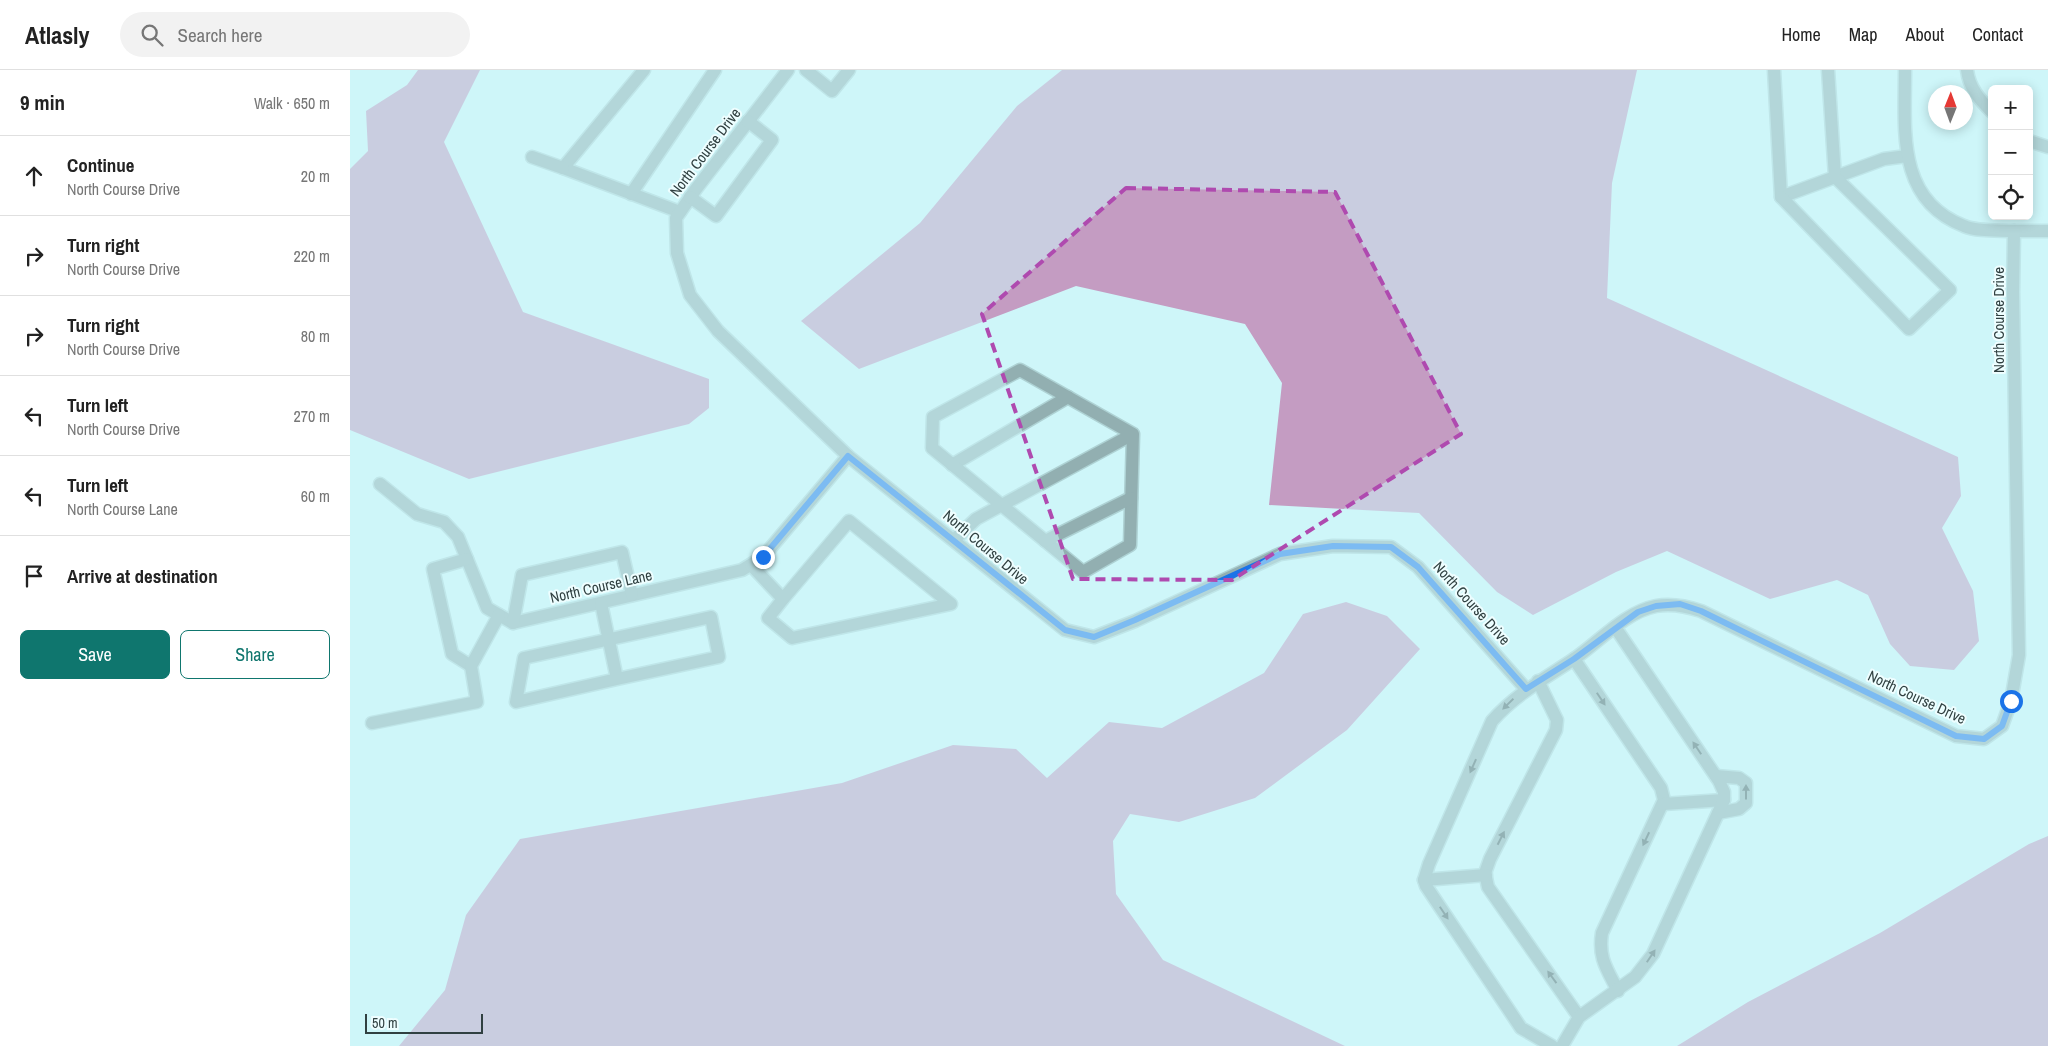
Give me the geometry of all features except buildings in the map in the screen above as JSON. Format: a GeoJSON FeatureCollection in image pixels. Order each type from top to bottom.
{"type":"FeatureCollection","features":[{"type":"Feature","properties":{"kind":"street"},"geometry":{"type":"LineString","coordinates":[[563,168],[644,70]]}},
{"type":"Feature","properties":{"kind":"street"},"geometry":{"type":"LineString","coordinates":[[632,194],[715,70]]}},
{"type":"Feature","properties":{"kind":"street","name":"North Course Drive"},"geometry":{"type":"LineString","coordinates":[[788,70],[690,197],[676,218],[677,253],[690,295],[718,332],[848,456],[954,540],[1025,600],[1065,630],[1094,637],[1280,554],[1333,546],[1391,547],[1418,567],[1526,689]]}},
{"type":"Feature","properties":{"kind":"street"},"geometry":{"type":"LineString","coordinates":[[806,70],[832,91],[849,70]]}},
{"type":"Feature","properties":{"kind":"street"},"geometry":{"type":"LineString","coordinates":[[1774,70],[1781,197],[1909,329],[1950,290],[1836,177],[1828,70]]}},
{"type":"Feature","properties":{"kind":"street"},"geometry":{"type":"LineString","coordinates":[[1905,70],[1907,156],[1911,172],[1933,208],[1965,227],[2014,231],[2048,231]]}},
{"type":"Feature","properties":{"kind":"street"},"geometry":{"type":"LineString","coordinates":[[1967,70],[1968,78],[1976,95],[1988,108]]}},
{"type":"Feature","properties":{"kind":"street"},"geometry":{"type":"LineString","coordinates":[[690,197],[716,216],[772,140],[748,121]]}},
{"type":"Feature","properties":{"kind":"street"},"geometry":{"type":"LineString","coordinates":[[2033,142],[2048,147]]}},
{"type":"Feature","properties":{"kind":"street"},"geometry":{"type":"LineString","coordinates":[[1781,197],[1884,159],[1907,156]]}},
{"type":"Feature","properties":{"kind":"street"},"geometry":{"type":"LineString","coordinates":[[532,157],[680,212]]}},
{"type":"Feature","properties":{"kind":"street","name":"North Course Drive"},"geometry":{"type":"LineString","coordinates":[[1424,880],[1429,864],[1492,721],[1508,703],[1526,689],[1574,659],[1615,627],[1638,612],[1656,606],[1680,604],[1701,611],[1956,736],[1984,739],[2002,726],[2011,701],[2020,655],[2013,292],[2014,231]]}},
{"type":"Feature","properties":{"kind":"street"},"geometry":{"type":"LineString","coordinates":[[1020,370],[1134,434],[1130,545],[1083,572],[932,448],[932,417],[1020,370]]}},
{"type":"Feature","properties":{"kind":"street"},"geometry":{"type":"LineString","coordinates":[[952,465],[1068,397]]}},
{"type":"Feature","properties":{"kind":"street"},"geometry":{"type":"LineString","coordinates":[[954,540],[976,519],[1134,434]]}},
{"type":"Feature","properties":{"kind":"street","name":"North Course Lane"},"geometry":{"type":"LineString","coordinates":[[514,623],[742,570],[763,557],[848,456]]}},
{"type":"Feature","properties":{"kind":"street"},"geometry":{"type":"LineString","coordinates":[[380,484],[417,514],[444,522],[458,537],[486,608],[514,623],[522,574],[622,552],[632,595]]}},
{"type":"Feature","properties":{"kind":"street"},"geometry":{"type":"LineString","coordinates":[[1045,541],[1131,498]]}},
{"type":"Feature","properties":{"kind":"street"},"geometry":{"type":"LineString","coordinates":[[849,521],[951,604],[792,638],[768,618],[782,599],[849,521]]}},
{"type":"Feature","properties":{"kind":"street"},"geometry":{"type":"LineString","coordinates":[[466,559],[433,568],[452,654],[471,666]]}},
{"type":"Feature","properties":{"kind":"street"},"geometry":{"type":"LineString","coordinates":[[751,565],[782,599]]}},
{"type":"Feature","properties":{"kind":"street"},"geometry":{"type":"LineString","coordinates":[[601,603],[617,679]]}},
{"type":"Feature","properties":{"kind":"street"},"geometry":{"type":"LineString","coordinates":[[372,722],[477,702],[471,666],[499,615]]}},
{"type":"Feature","properties":{"kind":"street"},"geometry":{"type":"LineString","coordinates":[[711,616],[719,657],[516,702],[524,658],[609,639],[711,616]]}},
{"type":"Feature","properties":{"kind":"street"},"geometry":{"type":"LineString","coordinates":[[1562,1046],[1579,1017],[1618,991],[1635,977],[1653,954],[1724,800],[1724,792],[1716,776],[1615,627]]}},
{"type":"Feature","properties":{"kind":"street"},"geometry":{"type":"LineString","coordinates":[[1574,659],[1661,788],[1663,804],[1602,933],[1600,949],[1602,960],[1618,991]]}},
{"type":"Feature","properties":{"kind":"street"},"geometry":{"type":"LineString","coordinates":[[1538,681],[1557,720],[1556,730],[1490,859],[1486,876],[1488,887],[1506,915],[1564,993],[1579,1017]]}},
{"type":"Feature","properties":{"kind":"street"},"geometry":{"type":"LineString","coordinates":[[1716,776],[1739,778],[1746,783],[1746,803],[1739,809],[1718,813]]}},
{"type":"Feature","properties":{"kind":"street"},"geometry":{"type":"LineString","coordinates":[[1663,804],[1724,800]]}},
{"type":"Feature","properties":{"kind":"street"},"geometry":{"type":"LineString","coordinates":[[1486,876],[1424,880],[1426,886],[1521,1028],[1552,1046]]}},
{"type":"Feature","properties":{"kind":"highlighted area"},"geometry":{"type":"Polygon","coordinates":[[[1126,188],[1335,192],[1461,434],[1232,580],[1073,579],[982,314],[1126,188]]]}},
{"type":"Feature","properties":{"kind":"shaded area"},"geometry":{"type":"Polygon","coordinates":[[[418,70],[480,70],[444,142],[523,312],[709,379],[709,408],[689,424],[469,479],[350,430],[350,169],[368,151],[366,111],[407,85],[418,70]]]}},
{"type":"Feature","properties":{"kind":"shaded area"},"geometry":{"type":"Polygon","coordinates":[[[1062,70],[1637,70],[1612,183],[1607,298],[1958,457],[1961,496],[1942,528],[1973,591],[1979,641],[1954,670],[1910,666],[1890,644],[1868,595],[1837,580],[1770,599],[1667,551],[1616,572],[1533,615],[1497,592],[1419,513],[1269,505],[1282,383],[1245,324],[1076,286],[859,369],[801,321],[920,223],[1017,106],[1062,70]]]}},
{"type":"Feature","properties":{"kind":"shaded area"},"geometry":{"type":"Polygon","coordinates":[[[1346,602],[1387,616],[1420,649],[1347,730],[1255,798],[1179,822],[1130,814],[1113,841],[1116,894],[1163,960],[1345,1046],[399,1046],[445,990],[466,915],[520,839],[842,783],[953,745],[1016,749],[1047,778],[1109,722],[1162,728],[1264,673],[1303,614],[1346,602]]]}},
{"type":"Feature","properties":{"kind":"shaded area"},"geometry":{"type":"Polygon","coordinates":[[[2048,836],[2048,1046],[1677,1046],[1748,1002],[1880,933],[2029,844],[2048,836]]]}},
{"type":"Feature","properties":{"kind":"route"},"geometry":{"type":"LineString","coordinates":[[763,557],[848,456],[954,540],[1025,600],[1065,630],[1094,637],[1280,554],[1333,546],[1391,547],[1418,567],[1526,689],[1574,659],[1615,627],[1638,612],[1656,606],[1680,604],[1701,611],[1956,736],[1984,739],[2002,726],[2011,701]]}}]}
